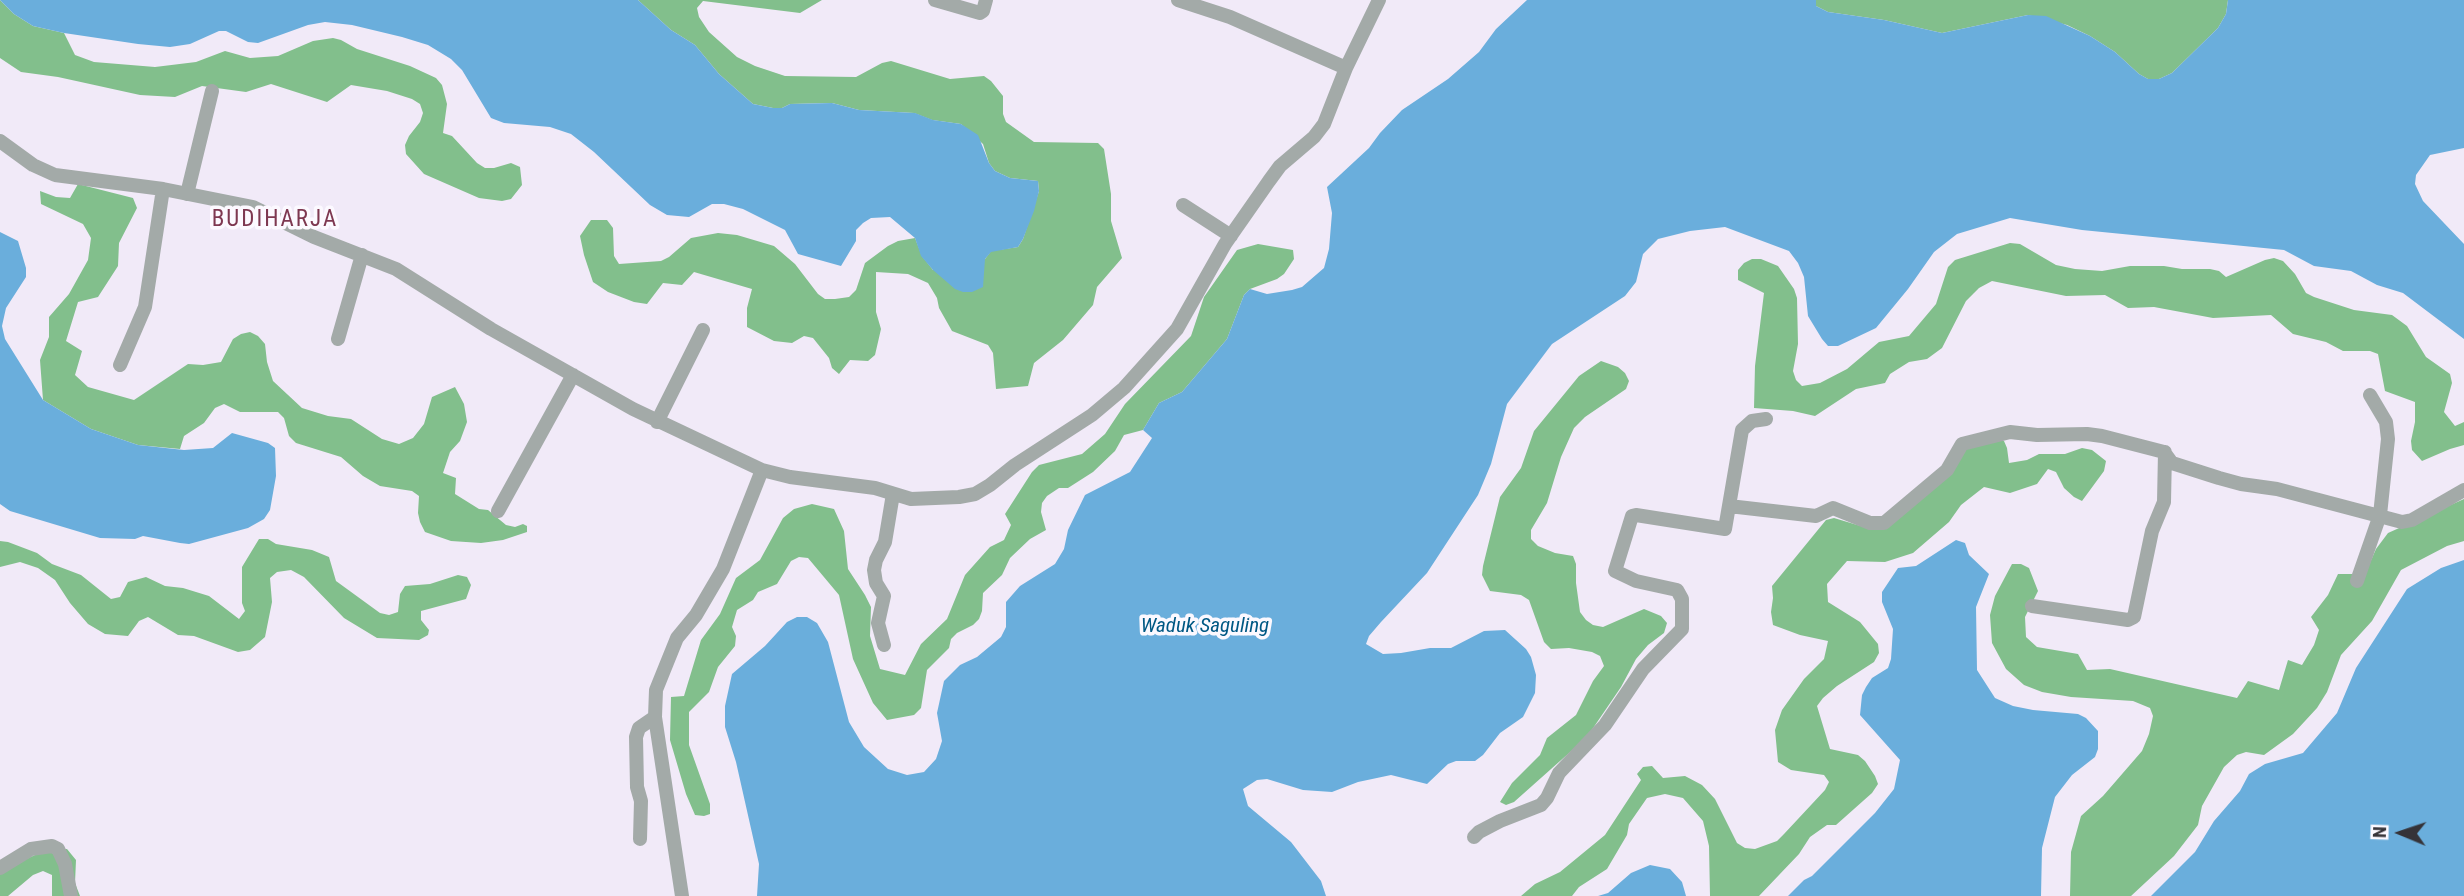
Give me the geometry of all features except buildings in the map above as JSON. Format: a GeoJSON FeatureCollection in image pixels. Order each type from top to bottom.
{"type":"FeatureCollection","features":[{"type":"Feature","properties":{"kind":"street"},"geometry":{"type":"LineString","coordinates":[[934,0],[980,13],[986,0]]}},
{"type":"Feature","properties":{"kind":"street"},"geometry":{"type":"LineString","coordinates":[[1178,0],[1230,17],[1346,68]]}},
{"type":"Feature","properties":{"kind":"street"},"geometry":{"type":"LineString","coordinates":[[0,141],[33,164],[55,175],[163,189],[246,204],[314,237],[397,269],[491,329],[657,422],[762,470],[790,477],[876,488],[911,499],[975,494],[1092,415],[1124,388],[1177,329],[1231,236],[1280,166],[1314,137],[1324,124],[1346,68],[1379,0]]}},
{"type":"Feature","properties":{"kind":"street"},"geometry":{"type":"LineString","coordinates":[[187,194],[212,91]]}},
{"type":"Feature","properties":{"kind":"street"},"geometry":{"type":"LineString","coordinates":[[120,365],[145,307],[163,189]]}},
{"type":"Feature","properties":{"kind":"street"},"geometry":{"type":"LineString","coordinates":[[1183,205],[1231,236]]}},
{"type":"Feature","properties":{"kind":"street"},"geometry":{"type":"LineString","coordinates":[[338,339],[362,256]]}},
{"type":"Feature","properties":{"kind":"street"},"geometry":{"type":"LineString","coordinates":[[657,422],[703,330]]}},
{"type":"Feature","properties":{"kind":"street"},"geometry":{"type":"LineString","coordinates":[[498,511],[573,375]]}},
{"type":"Feature","properties":{"kind":"street"},"geometry":{"type":"LineString","coordinates":[[2357,581],[2380,515],[2389,429],[2370,395]]}},
{"type":"Feature","properties":{"kind":"street"},"geometry":{"type":"LineString","coordinates":[[1474,837],[1500,821],[1541,805],[1559,773],[1605,725],[1643,669],[1682,629],[1682,599],[1677,590],[1636,580],[1615,571],[1632,516],[1724,529],[1727,526],[1742,430],[1752,421],[1766,419]]}},
{"type":"Feature","properties":{"kind":"street"},"geometry":{"type":"LineString","coordinates":[[1729,506],[1816,516],[1833,508],[1870,523],[1884,523],[1948,470],[1962,444],[2010,432],[2050,436],[2096,434],[2165,452],[2172,463],[2219,478],[2277,489],[2402,522],[2412,520],[2464,490]]}},
{"type":"Feature","properties":{"kind":"street"},"geometry":{"type":"LineString","coordinates":[[2032,606],[2128,620],[2134,617],[2152,531],[2164,502],[2165,452]]}},
{"type":"Feature","properties":{"kind":"street"},"geometry":{"type":"LineString","coordinates":[[682,896],[655,717],[656,690],[677,638],[696,615],[723,569],[762,470]]}},
{"type":"Feature","properties":{"kind":"street"},"geometry":{"type":"LineString","coordinates":[[884,645],[878,623],[884,596],[876,583],[874,570],[885,542],[893,494]]}},
{"type":"Feature","properties":{"kind":"street"},"geometry":{"type":"LineString","coordinates":[[640,839],[641,801],[637,787],[636,737],[639,728],[655,717]]}},
{"type":"Feature","properties":{"kind":"street"},"geometry":{"type":"LineString","coordinates":[[0,868],[32,849],[52,846],[58,849],[65,864],[71,896]]}},
{"type":"Feature","properties":{"kind":"green space"},"geometry":{"type":"Polygon","coordinates":[[[0,0],[14,14],[33,26],[64,33],[75,55],[94,62],[155,67],[196,62],[225,51],[250,58],[278,56],[313,41],[333,38],[341,40],[357,49],[410,66],[436,78],[442,85],[447,104],[443,133],[452,136],[485,168],[511,163],[520,167],[522,185],[511,199],[502,201],[479,198],[424,174],[406,154],[405,145],[420,122],[423,113],[420,104],[387,91],[351,85],[327,102],[271,84],[246,92],[202,86],[175,97],[140,95],[58,77],[21,72],[0,58],[0,0]]]}},
{"type":"Feature","properties":{"kind":"green space"},"geometry":{"type":"Polygon","coordinates":[[[638,0],[822,0],[800,13],[703,1],[697,8],[699,17],[709,32],[737,57],[755,66],[785,76],[856,77],[891,61],[950,79],[984,76],[1003,96],[1006,122],[1034,142],[1098,143],[1104,149],[1111,194],[1111,221],[1122,258],[1097,287],[1093,305],[1063,340],[1034,363],[1028,386],[996,389],[993,353],[988,345],[952,331],[928,283],[908,274],[876,272],[876,312],[881,329],[875,355],[868,361],[850,360],[839,374],[832,368],[829,358],[813,338],[804,336],[792,343],[774,341],[747,327],[747,308],[752,289],[694,272],[682,285],[663,283],[647,304],[608,292],[593,282],[580,236],[591,220],[607,220],[613,228],[614,256],[619,264],[661,261],[691,238],[718,233],[737,235],[774,246],[795,264],[825,299],[849,297],[856,290],[865,263],[898,241],[915,238],[922,256],[933,270],[985,259],[991,251],[1018,247],[1039,191],[1038,181],[1010,178],[995,171],[989,163],[983,144],[961,124],[932,120],[914,113],[859,110],[832,103],[790,104],[782,108],[753,104],[719,74],[695,45],[671,30],[638,0]]]}},
{"type":"Feature","properties":{"kind":"green space"},"geometry":{"type":"Polygon","coordinates":[[[1816,0],[2228,0],[2226,14],[2218,28],[2172,73],[2159,79],[2148,79],[2090,36],[2067,25],[2028,15],[1942,33],[1884,20],[1828,12],[1816,6],[1816,0]]]}},
{"type":"Feature","properties":{"kind":"green space"},"geometry":{"type":"Polygon","coordinates":[[[78,184],[133,198],[137,208],[119,243],[118,266],[98,297],[78,302],[66,341],[82,351],[75,375],[88,387],[134,400],[188,364],[221,362],[233,339],[250,332],[265,344],[273,381],[302,408],[328,416],[351,419],[382,439],[399,444],[413,438],[424,424],[432,397],[455,387],[464,404],[467,422],[460,441],[450,452],[443,473],[456,478],[455,494],[479,509],[488,510],[506,525],[527,526],[527,532],[503,540],[481,543],[451,541],[425,532],[418,513],[419,496],[412,491],[380,486],[363,476],[341,457],[296,443],[289,436],[284,418],[278,412],[240,412],[224,404],[215,408],[204,423],[184,436],[180,449],[138,445],[91,429],[43,400],[40,360],[49,337],[49,317],[69,294],[88,260],[91,238],[83,224],[41,204],[40,191],[56,197],[70,198],[78,184]]]}},
{"type":"Feature","properties":{"kind":"green space"},"geometry":{"type":"Polygon","coordinates":[[[2010,243],[2020,244],[2056,265],[2102,271],[2130,266],[2164,266],[2210,269],[2219,271],[2226,277],[2265,260],[2274,258],[2283,261],[2295,274],[2306,293],[2354,310],[2392,315],[2407,326],[2426,357],[2450,374],[2452,383],[2444,412],[2455,426],[2464,422],[2464,445],[2422,461],[2412,450],[2415,402],[2385,391],[2378,354],[2370,351],[2343,351],[2326,342],[2293,334],[2271,315],[2213,318],[2154,307],[2128,308],[2105,295],[2066,296],[1992,281],[1979,288],[1966,301],[1942,348],[1927,359],[1909,362],[1890,374],[1885,383],[1856,389],[1815,416],[1754,408],[1755,366],[1764,293],[1738,280],[1738,270],[1744,263],[1761,259],[1778,266],[1794,289],[1797,298],[1798,344],[1793,371],[1802,386],[1820,383],[1847,369],[1879,342],[1909,336],[1936,304],[1948,267],[1955,260],[2010,243]]]}},
{"type":"Feature","properties":{"kind":"green space"},"geometry":{"type":"Polygon","coordinates":[[[1258,244],[1293,250],[1294,259],[1284,274],[1250,289],[1244,295],[1227,339],[1182,392],[1159,403],[1143,430],[1124,435],[1115,451],[1093,472],[1068,488],[1059,488],[1047,496],[1042,503],[1041,512],[1046,530],[1030,539],[1010,558],[1002,575],[983,593],[979,619],[957,633],[951,639],[949,648],[927,670],[921,708],[914,715],[887,720],[873,703],[853,659],[839,595],[808,558],[799,557],[791,561],[777,584],[758,592],[753,600],[737,610],[732,627],[736,636],[735,646],[718,667],[709,692],[689,712],[689,745],[710,804],[710,814],[695,815],[670,740],[671,697],[684,696],[701,640],[720,614],[736,578],[760,560],[783,518],[794,509],[812,504],[834,509],[844,531],[848,569],[871,607],[870,636],[880,669],[905,675],[921,644],[947,619],[965,575],[990,547],[1004,540],[1011,525],[1005,514],[1032,472],[1039,465],[1082,454],[1105,434],[1125,404],[1191,336],[1204,297],[1237,250],[1258,244]]]}},
{"type":"Feature","properties":{"kind":"green space"},"geometry":{"type":"Polygon","coordinates":[[[1601,361],[1618,367],[1625,373],[1629,381],[1626,389],[1585,417],[1574,428],[1561,457],[1547,503],[1531,530],[1531,539],[1538,546],[1555,553],[1573,556],[1580,612],[1593,625],[1603,627],[1644,609],[1661,616],[1667,623],[1664,633],[1636,659],[1621,687],[1587,737],[1514,802],[1506,805],[1500,802],[1512,783],[1540,755],[1547,738],[1576,715],[1593,681],[1604,666],[1600,656],[1592,652],[1569,648],[1551,649],[1544,642],[1529,600],[1521,595],[1490,591],[1482,575],[1483,566],[1500,497],[1521,468],[1534,431],[1579,376],[1601,361]]]}},
{"type":"Feature","properties":{"kind":"green space"},"geometry":{"type":"Polygon","coordinates":[[[2004,441],[2009,463],[2027,460],[2039,454],[2065,454],[2082,448],[2092,450],[2106,461],[2104,471],[2082,501],[2064,488],[2056,472],[2048,469],[2037,484],[2010,493],[1984,487],[1961,505],[1949,522],[1913,553],[1885,562],[1847,561],[1827,584],[1828,602],[1860,622],[1878,644],[1879,653],[1874,662],[1837,686],[1817,706],[1830,749],[1858,755],[1865,761],[1878,784],[1872,793],[1836,825],[1827,825],[1810,837],[1799,854],[1759,896],[1710,896],[1709,846],[1703,821],[1683,798],[1665,794],[1647,798],[1629,824],[1627,835],[1607,869],[1579,887],[1572,896],[1521,896],[1535,884],[1560,872],[1605,835],[1641,780],[1637,774],[1643,767],[1652,766],[1663,778],[1685,776],[1702,785],[1715,799],[1737,843],[1745,848],[1755,849],[1777,841],[1825,790],[1829,782],[1824,775],[1791,770],[1778,762],[1775,730],[1782,710],[1804,679],[1824,659],[1828,641],[1773,625],[1772,586],[1826,520],[1834,518],[1874,530],[1961,450],[2004,441]]]}},
{"type":"Feature","properties":{"kind":"green space"},"geometry":{"type":"Polygon","coordinates":[[[2464,499],[2464,541],[2447,546],[2401,570],[2372,621],[2341,655],[2327,692],[2317,708],[2293,734],[2264,755],[2246,752],[2237,755],[2224,767],[2202,806],[2198,825],[2174,856],[2131,896],[2070,896],[2071,852],[2081,816],[2103,796],[2142,751],[2153,716],[2150,708],[2133,701],[2071,697],[2042,692],[2024,685],[2006,669],[1992,643],[1990,615],[1995,596],[2012,564],[2029,568],[2038,591],[2025,617],[2026,637],[2037,647],[2078,654],[2087,670],[2110,669],[2237,698],[2248,681],[2279,690],[2288,660],[2302,665],[2319,630],[2311,617],[2328,595],[2338,574],[2365,574],[2376,549],[2388,533],[2464,499]]]}},
{"type":"Feature","properties":{"kind":"green space"},"geometry":{"type":"Polygon","coordinates":[[[259,539],[312,550],[329,557],[336,581],[380,613],[389,615],[398,612],[400,594],[405,586],[430,584],[458,575],[467,577],[471,585],[466,599],[421,611],[421,620],[429,630],[428,635],[419,640],[377,638],[344,618],[304,577],[291,570],[277,572],[270,578],[272,602],[265,637],[250,650],[238,652],[194,636],[178,635],[148,617],[139,621],[128,636],[105,634],[88,624],[55,580],[38,568],[20,562],[0,567],[0,541],[8,542],[81,575],[111,599],[120,597],[128,582],[146,577],[165,586],[209,596],[239,619],[245,611],[242,603],[242,567],[259,539]]]}},
{"type":"Feature","properties":{"kind":"green space"},"geometry":{"type":"Polygon","coordinates":[[[67,849],[76,860],[75,883],[80,896],[52,896],[52,875],[43,871],[33,875],[8,896],[0,896],[0,871],[46,850],[67,849]]]}},
{"type":"Feature","properties":{"kind":"water"},"geometry":{"type":"Polygon","coordinates":[[[0,0],[638,0],[671,30],[695,45],[719,74],[753,104],[782,108],[790,104],[832,103],[859,110],[915,113],[933,120],[961,124],[978,135],[995,171],[1010,178],[1038,181],[1039,191],[1034,211],[1018,247],[991,252],[985,259],[983,287],[972,292],[963,292],[955,289],[933,270],[921,256],[915,238],[890,217],[871,218],[856,230],[856,241],[841,266],[798,254],[785,230],[743,209],[712,204],[689,217],[667,215],[650,205],[571,134],[550,127],[504,123],[491,118],[462,70],[451,59],[428,45],[402,37],[352,25],[325,22],[308,25],[258,43],[219,31],[190,44],[170,47],[64,33],[33,26],[14,14],[0,0]]]}},
{"type":"Feature","properties":{"kind":"water","name":"Waduk Saguling"},"geometry":{"type":"Polygon","coordinates":[[[1527,0],[1816,0],[1816,6],[1828,12],[1884,20],[1942,33],[2028,15],[2046,16],[2090,36],[2115,52],[2139,74],[2148,79],[2159,79],[2172,73],[2218,28],[2226,14],[2228,0],[2464,0],[2464,148],[2430,155],[2416,175],[2415,184],[2423,201],[2464,244],[2464,339],[2403,293],[2377,285],[2351,271],[2314,266],[2284,250],[2082,230],[2010,218],[1957,234],[1934,252],[1876,328],[1838,346],[1828,346],[1808,316],[1804,277],[1789,251],[1725,227],[1690,231],[1658,239],[1643,254],[1636,282],[1625,296],[1552,344],[1507,404],[1491,464],[1478,495],[1427,573],[1381,622],[1366,644],[1383,654],[1451,648],[1484,631],[1505,630],[1526,649],[1536,675],[1535,693],[1523,717],[1500,733],[1475,761],[1448,764],[1427,784],[1391,775],[1358,782],[1332,792],[1303,790],[1267,779],[1257,780],[1243,789],[1248,806],[1291,842],[1321,881],[1326,896],[757,896],[759,864],[736,762],[725,727],[725,706],[732,674],[765,646],[787,622],[797,617],[807,617],[817,623],[828,642],[849,722],[864,747],[888,769],[907,775],[924,772],[936,759],[942,741],[937,713],[944,681],[960,665],[977,657],[1001,637],[1006,627],[1006,602],[1020,586],[1055,564],[1064,549],[1068,530],[1085,495],[1130,472],[1152,438],[1143,430],[1159,403],[1182,392],[1227,339],[1244,295],[1250,289],[1267,294],[1292,290],[1302,287],[1324,268],[1329,249],[1332,213],[1327,187],[1369,148],[1402,110],[1448,79],[1479,52],[1496,29],[1527,0]]]}},
{"type":"Feature","properties":{"kind":"water"},"geometry":{"type":"Polygon","coordinates":[[[0,232],[18,241],[26,268],[26,277],[6,308],[2,326],[5,339],[43,400],[91,429],[138,445],[184,450],[213,448],[232,433],[268,443],[275,448],[276,476],[270,510],[264,519],[248,528],[189,544],[143,536],[135,539],[100,538],[10,511],[0,504],[0,232]]]}},
{"type":"Feature","properties":{"kind":"water"},"geometry":{"type":"Polygon","coordinates":[[[1956,540],[1965,543],[1969,555],[1989,574],[1976,607],[1977,670],[1995,698],[2013,706],[2033,710],[2078,714],[2086,718],[2098,731],[2095,757],[2072,775],[2055,797],[2042,848],[2041,896],[1788,896],[1875,813],[1894,789],[1900,760],[1860,715],[1862,695],[1866,687],[1872,678],[1888,668],[1891,659],[1893,629],[1882,602],[1882,592],[1898,568],[1916,566],[1956,540]]]}},
{"type":"Feature","properties":{"kind":"water"},"geometry":{"type":"Polygon","coordinates":[[[2464,560],[2464,896],[2151,896],[2195,852],[2214,821],[2240,791],[2249,774],[2265,764],[2303,753],[2337,713],[2356,668],[2407,589],[2441,568],[2464,560]]]}},
{"type":"Feature","properties":{"kind":"water"},"geometry":{"type":"Polygon","coordinates":[[[1650,865],[1670,869],[1682,882],[1686,896],[1598,896],[1608,893],[1631,873],[1650,865]]]}},
{"type":"Feature","properties":{"kind":"district","name":"BUDIHARJA"},"geometry":{"type":"Point","coordinates":[275,220]}}]}
